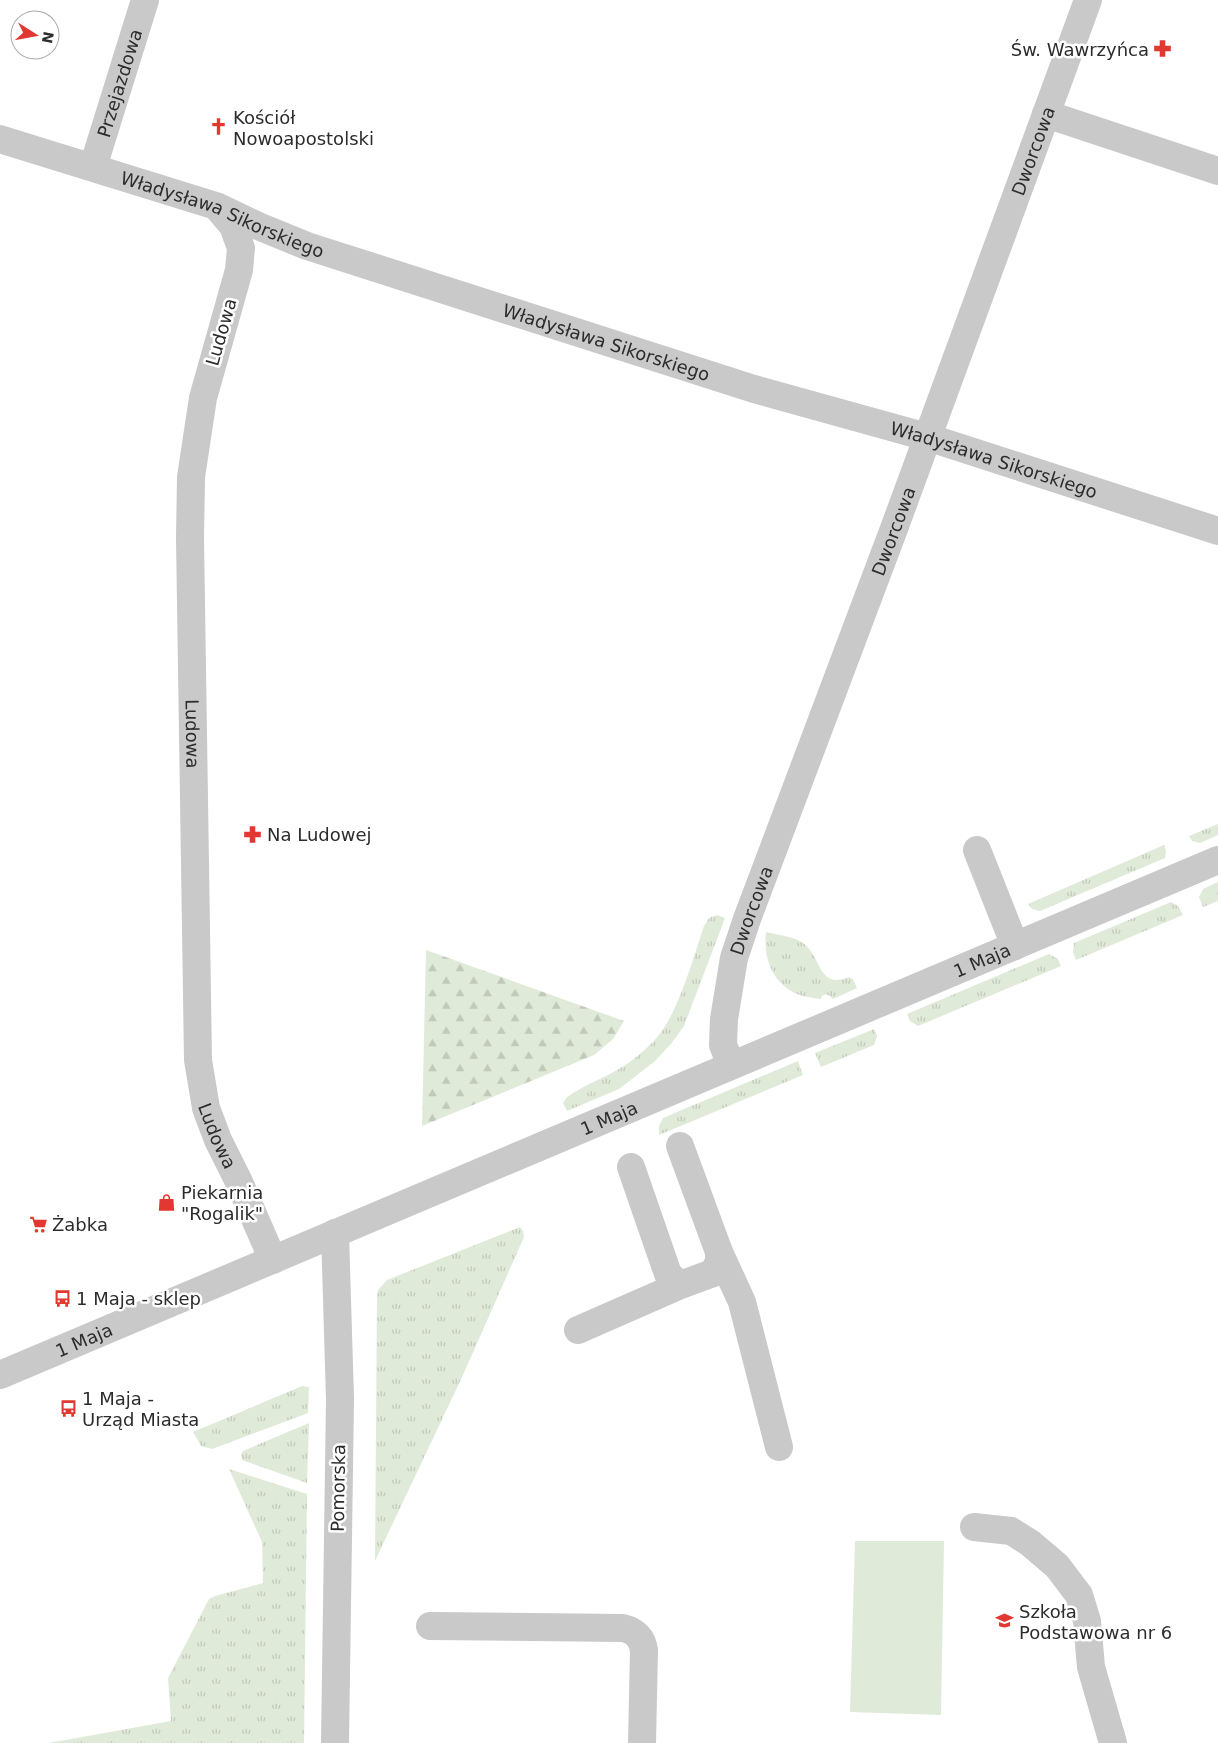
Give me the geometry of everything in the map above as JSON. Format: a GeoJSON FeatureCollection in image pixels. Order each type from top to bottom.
{"type":"FeatureCollection","features":[{"type":"Feature","properties":{"kind":"street","name":"Przejazdowa"},"geometry":{"type":"LineString","coordinates":[[93,167],[145,0]]}},
{"type":"Feature","properties":{"kind":"street","name":"Dworcowa"},"geometry":{"type":"LineString","coordinates":[[731,1065],[723,1046],[724,1019],[734,958],[756,889],[927,437],[1088,0]]}},
{"type":"Feature","properties":{"kind":"street"},"geometry":{"type":"LineString","coordinates":[[1046,114],[1218,171]]}},
{"type":"Feature","properties":{"kind":"street","name":"Władysława Sikorskiego"},"geometry":{"type":"LineString","coordinates":[[0,139],[216,206],[307,246],[754,389],[927,437],[1217,529]]}},
{"type":"Feature","properties":{"kind":"street","name":"Ludowa"},"geometry":{"type":"LineString","coordinates":[[216,206],[233,226],[241,248],[238,270],[202,398],[191,477],[190,538],[198,1060],[206,1108],[218,1140],[239,1182],[273,1260]]}},
{"type":"Feature","properties":{"kind":"street"},"geometry":{"type":"LineString","coordinates":[[977,850],[1015,946]]}},
{"type":"Feature","properties":{"kind":"street","name":"1 Maja"},"geometry":{"type":"LineString","coordinates":[[0,1375],[1218,860]]}},
{"type":"Feature","properties":{"kind":"street"},"geometry":{"type":"LineString","coordinates":[[680,1146],[719,1252],[742,1302],[779,1447]]}},
{"type":"Feature","properties":{"kind":"street"},"geometry":{"type":"LineString","coordinates":[[631,1167],[668,1274],[674,1280],[683,1284]]}},
{"type":"Feature","properties":{"kind":"street","name":"Pomorska"},"geometry":{"type":"LineString","coordinates":[[335,1233],[340,1399],[335,1743]]}},
{"type":"Feature","properties":{"kind":"street"},"geometry":{"type":"LineString","coordinates":[[578,1330],[683,1284],[713,1273],[719,1262],[719,1252]]}},
{"type":"Feature","properties":{"kind":"street"},"geometry":{"type":"LineString","coordinates":[[974,1527],[1011,1531],[1030,1543],[1058,1566],[1079,1595],[1087,1621],[1092,1667],[1113,1743]]}},
{"type":"Feature","properties":{"kind":"street"},"geometry":{"type":"LineString","coordinates":[[430,1626],[623,1628],[631,1630],[642,1641],[644,1650],[642,1743]]}},
{"type":"Feature","properties":{"kind":"green space"},"geometry":{"type":"Polygon","coordinates":[[[1218,824],[1218,835],[1200,843],[1192,841],[1189,836],[1218,824]]]}},
{"type":"Feature","properties":{"kind":"green space"},"geometry":{"type":"Polygon","coordinates":[[[1164,845],[1166,851],[1165,858],[1040,911],[1032,909],[1028,904],[1164,845]]]}},
{"type":"Feature","properties":{"kind":"green space"},"geometry":{"type":"Polygon","coordinates":[[[1218,882],[1218,901],[1203,907],[1199,897],[1203,889],[1218,882]]]}},
{"type":"Feature","properties":{"kind":"green space"},"geometry":{"type":"Polygon","coordinates":[[[1171,902],[1178,906],[1183,915],[1076,960],[1073,952],[1074,943],[1171,902]]]}},
{"type":"Feature","properties":{"kind":"green space"},"geometry":{"type":"Polygon","coordinates":[[[717,915],[725,918],[684,1026],[671,1044],[654,1062],[619,1089],[567,1111],[563,1103],[567,1097],[627,1064],[644,1051],[658,1036],[666,1025],[679,999],[704,926],[709,918],[717,915]]]}},
{"type":"Feature","properties":{"kind":"green space"},"geometry":{"type":"Polygon","coordinates":[[[766,932],[790,937],[803,943],[814,956],[826,976],[839,980],[849,977],[853,979],[857,988],[833,999],[826,994],[821,999],[806,997],[788,989],[775,976],[771,968],[766,951],[766,932]]]}},
{"type":"Feature","properties":{"kind":"green space"},"geometry":{"type":"Polygon","coordinates":[[[426,950],[624,1021],[613,1039],[594,1055],[422,1126],[426,950]]]}},
{"type":"Feature","properties":{"kind":"green space"},"geometry":{"type":"Polygon","coordinates":[[[1049,954],[1058,959],[1061,966],[918,1026],[910,1021],[907,1014],[1049,954]]]}},
{"type":"Feature","properties":{"kind":"green space"},"geometry":{"type":"Polygon","coordinates":[[[874,1029],[877,1036],[874,1045],[821,1067],[815,1053],[874,1029]]]}},
{"type":"Feature","properties":{"kind":"green space"},"geometry":{"type":"Polygon","coordinates":[[[798,1061],[803,1075],[659,1135],[659,1126],[663,1118],[798,1061]]]}},
{"type":"Feature","properties":{"kind":"green space"},"geometry":{"type":"Polygon","coordinates":[[[520,1227],[524,1237],[463,1375],[375,1561],[378,1290],[387,1280],[520,1227]]]}},
{"type":"Feature","properties":{"kind":"green space"},"geometry":{"type":"Polygon","coordinates":[[[302,1386],[309,1387],[308,1413],[212,1449],[201,1446],[193,1432],[302,1386]]]}},
{"type":"Feature","properties":{"kind":"green space"},"geometry":{"type":"Polygon","coordinates":[[[309,1423],[307,1483],[242,1460],[241,1454],[243,1451],[309,1423]]]}},
{"type":"Feature","properties":{"kind":"green space"},"geometry":{"type":"Polygon","coordinates":[[[229,1469],[307,1494],[304,1743],[49,1743],[171,1721],[168,1678],[209,1599],[263,1583],[262,1542],[229,1469]]]}},
{"type":"Feature","properties":{"kind":"green space"},"geometry":{"type":"Polygon","coordinates":[[[855,1541],[944,1541],[941,1715],[850,1712],[855,1541]]]}},
{"type":"Feature","properties":{"kind":"place","name":"Św. Wawrzyńca"},"geometry":{"type":"Point","coordinates":[1163,49]}},
{"type":"Feature","properties":{"kind":"place","name":"Kościół Nowoapostolski"},"geometry":{"type":"Point","coordinates":[219,127]}},
{"type":"Feature","properties":{"kind":"place","name":"Na Ludowej"},"geometry":{"type":"Point","coordinates":[253,834]}},
{"type":"Feature","properties":{"kind":"place","name":"Piekarnia \"Rogalik\""},"geometry":{"type":"Point","coordinates":[167,1202]}},
{"type":"Feature","properties":{"kind":"place","name":"Żabka"},"geometry":{"type":"Point","coordinates":[38,1224]}},
{"type":"Feature","properties":{"kind":"place","name":"1 Maja - sklep"},"geometry":{"type":"Point","coordinates":[62,1298]}},
{"type":"Feature","properties":{"kind":"place","name":"1 Maja - Urząd Miasta"},"geometry":{"type":"Point","coordinates":[68,1408]}},
{"type":"Feature","properties":{"kind":"place","name":"Szkoła Podstawowa nr 6"},"geometry":{"type":"Point","coordinates":[1005,1621]}}]}
